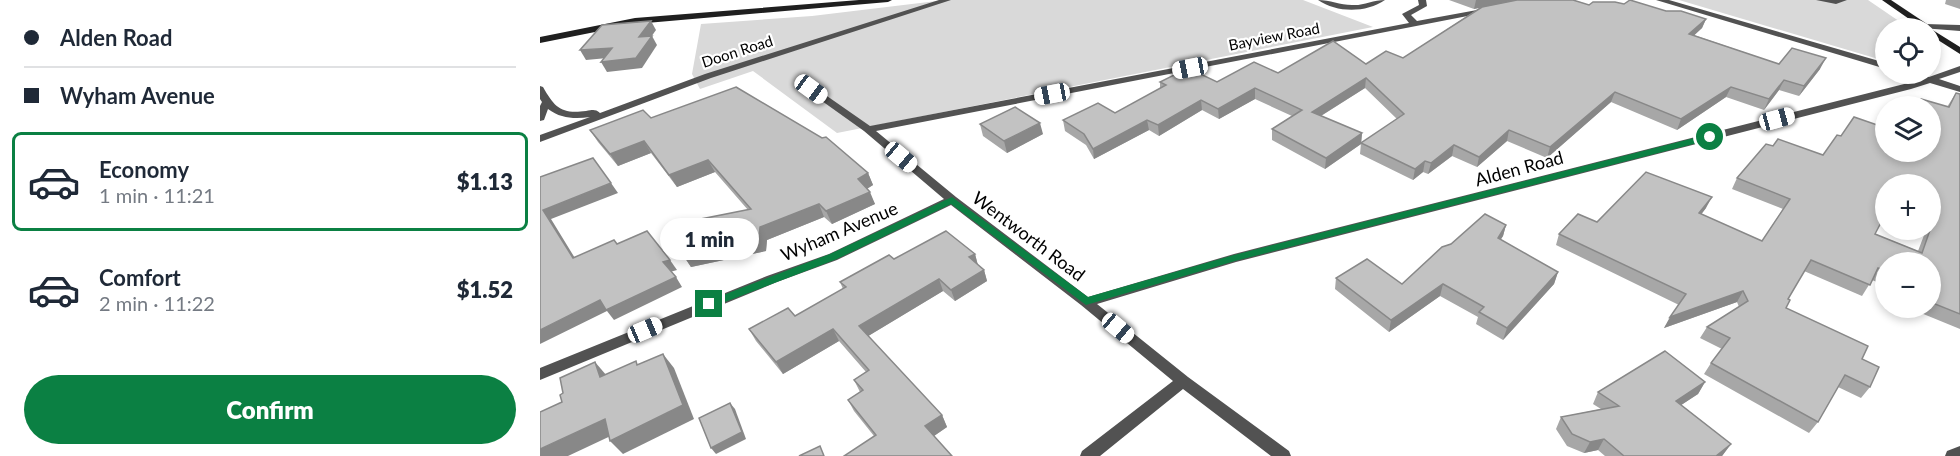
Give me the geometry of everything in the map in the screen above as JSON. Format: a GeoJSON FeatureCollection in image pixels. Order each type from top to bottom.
{"type":"FeatureCollection","features":[{"type":"Feature","properties":{"kind":"main road"},"geometry":{"type":"LineString","coordinates":[[736,11],[791,0]]}},
{"type":"Feature","properties":{"kind":"main road"},"geometry":{"type":"LineString","coordinates":[[540,40],[635,21],[888,0]]}},
{"type":"Feature","properties":{"kind":"main road"},"geometry":{"type":"LineString","coordinates":[[1886,0],[1911,18]]}},
{"type":"Feature","properties":{"kind":"main road"},"geometry":{"type":"LineString","coordinates":[[1941,38],[1960,51]]}},
{"type":"Feature","properties":{"kind":"street","name":"Doon Road"},"geometry":{"type":"LineString","coordinates":[[540,139],[708,76],[947,0]]}},
{"type":"Feature","properties":{"kind":"street"},"geometry":{"type":"LineString","coordinates":[[1322,0],[1354,10],[1381,0]]}},
{"type":"Feature","properties":{"kind":"street"},"geometry":{"type":"LineString","coordinates":[[1415,24],[1406,14],[1423,6],[1422,0]]}},
{"type":"Feature","properties":{"kind":"street"},"geometry":{"type":"LineString","coordinates":[[1660,0],[1875,63]]}},
{"type":"Feature","properties":{"kind":"street"},"geometry":{"type":"LineString","coordinates":[[1820,0],[1836,2],[1843,0]]}},
{"type":"Feature","properties":{"kind":"street","name":"Bayview Road"},"geometry":{"type":"LineString","coordinates":[[868,129],[1497,9]]}},
{"type":"Feature","properties":{"kind":"street"},"geometry":{"type":"LineString","coordinates":[[1941,29],[1960,28]]}},
{"type":"Feature","properties":{"kind":"street","name":"Alden Road"},"geometry":{"type":"LineString","coordinates":[[1941,75],[1960,69]]}},
{"type":"Feature","properties":{"kind":"street"},"geometry":{"type":"LineString","coordinates":[[1941,83],[1960,89]]}},
{"type":"Feature","properties":{"kind":"street","name":"Alden Road"},"geometry":{"type":"LineString","coordinates":[[1086,302],[1234,258],[1916,84]]}},
{"type":"Feature","properties":{"kind":"street"},"geometry":{"type":"LineString","coordinates":[[540,89],[546,103],[555,111],[578,115],[621,108]]}},
{"type":"Feature","properties":{"kind":"street","name":"Wentworth Road"},"geometry":{"type":"LineString","coordinates":[[811,89],[868,129],[952,200],[1086,302],[1183,381],[1283,456]]}},
{"type":"Feature","properties":{"kind":"street"},"geometry":{"type":"LineString","coordinates":[[540,118],[546,103]]}},
{"type":"Feature","properties":{"kind":"street","name":"Wyham Avenue"},"geometry":{"type":"LineString","coordinates":[[540,374],[772,279],[834,257],[952,200]]}},
{"type":"Feature","properties":{"kind":"street"},"geometry":{"type":"LineString","coordinates":[[1088,456],[1183,381]]}},
{"type":"Feature","properties":{"kind":"street"},"geometry":{"type":"LineString","coordinates":[[1953,456],[1960,453]]}},
{"type":"Feature","properties":{"kind":"shaded area"},"geometry":{"type":"Polygon","coordinates":[[[945,0],[1303,0],[1373,27],[837,133],[753,71],[700,89],[692,74],[701,24],[812,16],[945,0]]]}},
{"type":"Feature","properties":{"kind":"shaded area"},"geometry":{"type":"Polygon","coordinates":[[[1679,0],[1868,0],[1894,18],[1875,18],[1875,58],[1679,0]]]}},
{"type":"Feature","properties":{"kind":"building"},"geometry":{"type":"Polygon","coordinates":[[[1517,0],[1573,0],[1589,5],[1593,2],[1624,4],[1630,0],[1666,11],[1681,11],[1706,19],[1689,34],[1779,64],[1792,48],[1826,58],[1804,86],[1784,80],[1769,99],[1731,87],[1681,119],[1615,92],[1550,147],[1509,130],[1479,157],[1454,145],[1431,163],[1425,161],[1415,169],[1361,143],[1404,114],[1366,78],[1312,112],[1362,133],[1326,158],[1272,129],[1302,110],[1255,88],[1218,109],[1201,100],[1158,125],[1147,120],[1093,149],[1084,134],[1063,120],[1098,103],[1115,113],[1166,85],[1160,82],[1188,68],[1217,82],[1254,62],[1278,73],[1333,41],[1366,64],[1386,51],[1403,58],[1482,7],[1517,0]]]}},
{"type":"Feature","properties":{"kind":"building"},"geometry":{"type":"Polygon","coordinates":[[[651,21],[639,37],[652,36],[636,58],[601,62],[612,48],[580,50],[602,25],[651,21]]]}},
{"type":"Feature","properties":{"kind":"building"},"geometry":{"type":"Polygon","coordinates":[[[736,87],[822,138],[826,137],[868,173],[858,179],[870,192],[826,211],[819,204],[760,227],[759,239],[683,255],[691,221],[751,209],[708,160],[669,175],[644,141],[610,154],[590,130],[643,110],[651,118],[736,87]]]}},
{"type":"Feature","properties":{"kind":"building"},"geometry":{"type":"Polygon","coordinates":[[[1956,93],[1960,94],[1960,314],[1941,306],[1941,252],[1922,252],[1927,240],[1941,240],[1941,174],[1875,174],[1875,240],[1890,240],[1920,252],[1875,252],[1875,274],[1870,285],[1811,260],[1788,299],[1790,300],[1786,308],[1868,346],[1862,359],[1879,367],[1870,387],[1845,375],[1818,422],[1711,363],[1730,338],[1707,327],[1748,301],[1743,291],[1670,317],[1686,294],[1559,234],[1578,214],[1597,222],[1646,172],[1712,197],[1699,213],[1762,241],[1790,199],[1737,178],[1766,144],[1773,146],[1778,139],[1823,155],[1837,135],[1841,136],[1854,117],[1875,124],[1875,162],[1941,162],[1941,105],[1949,107],[1956,93]]]}},
{"type":"Feature","properties":{"kind":"building"},"geometry":{"type":"Polygon","coordinates":[[[1015,107],[1040,123],[1004,141],[980,124],[1015,107]]]}},
{"type":"Feature","properties":{"kind":"building"},"geometry":{"type":"Polygon","coordinates":[[[593,158],[611,183],[543,210],[573,258],[614,240],[617,244],[647,231],[670,260],[663,262],[676,277],[606,310],[600,300],[540,330],[540,177],[593,158]]]}},
{"type":"Feature","properties":{"kind":"building"},"geometry":{"type":"Polygon","coordinates":[[[1485,214],[1506,225],[1498,238],[1558,272],[1507,328],[1479,312],[1484,307],[1443,284],[1391,320],[1336,278],[1367,259],[1402,284],[1442,247],[1451,244],[1485,214]]]}},
{"type":"Feature","properties":{"kind":"building"},"geometry":{"type":"Polygon","coordinates":[[[946,231],[975,254],[969,257],[984,270],[951,290],[939,279],[859,326],[942,415],[925,426],[952,456],[844,456],[876,435],[848,400],[863,390],[854,380],[869,370],[833,329],[776,362],[749,329],[788,308],[795,316],[846,287],[840,282],[889,255],[894,259],[946,231]]]}},
{"type":"Feature","properties":{"kind":"building"},"geometry":{"type":"Polygon","coordinates":[[[1665,351],[1705,382],[1676,401],[1731,444],[1716,456],[1624,456],[1604,439],[1590,442],[1572,434],[1561,417],[1619,406],[1598,392],[1665,351]]]}},
{"type":"Feature","properties":{"kind":"building"},"geometry":{"type":"Polygon","coordinates":[[[663,354],[683,405],[610,441],[605,419],[540,449],[540,412],[562,402],[560,378],[595,362],[600,377],[636,361],[637,365],[663,354]]]}},
{"type":"Feature","properties":{"kind":"building"},"geometry":{"type":"Polygon","coordinates":[[[730,403],[742,432],[711,448],[699,418],[730,403]]]}},
{"type":"Feature","properties":{"kind":"building"},"geometry":{"type":"Polygon","coordinates":[[[820,446],[824,456],[799,456],[820,446]]]}},
{"type":"Feature","properties":{"kind":"route"},"geometry":{"type":"LineString","coordinates":[[709,304],[834,257],[952,200],[1086,302],[1234,258],[1710,137]]}}]}
